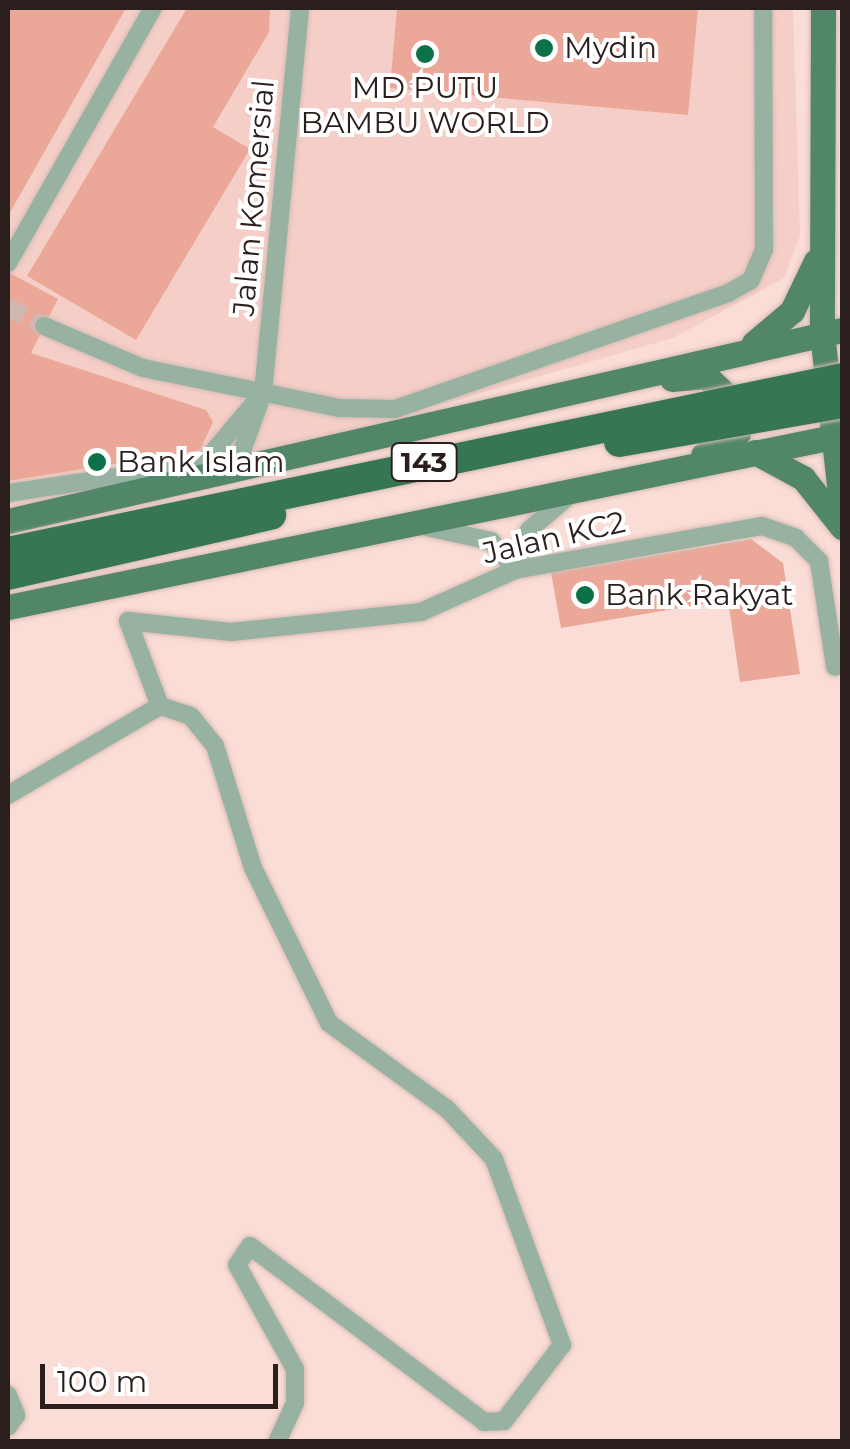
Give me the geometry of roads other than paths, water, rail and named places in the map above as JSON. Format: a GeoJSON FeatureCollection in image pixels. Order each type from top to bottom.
{"type":"FeatureCollection","features":[{"type":"Feature","properties":{"kind":"highway","name":"143"},"geometry":{"type":"LineString","coordinates":[[8,552],[842,378]]}},
{"type":"Feature","properties":{"kind":"highway","name":"143"},"geometry":{"type":"LineString","coordinates":[[8,575],[366,493],[842,403]]}},
{"type":"Feature","properties":{"kind":"main road"},"geometry":{"type":"LineString","coordinates":[[823,8],[820,251],[832,332],[842,510]]}},
{"type":"Feature","properties":{"kind":"main road"},"geometry":{"type":"LineString","coordinates":[[750,346],[792,311],[820,251]]}},
{"type":"Feature","properties":{"kind":"main road"},"geometry":{"type":"LineString","coordinates":[[66,594],[16,561],[18,519],[612,384],[750,346],[832,332]]}},
{"type":"Feature","properties":{"kind":"main road"},"geometry":{"type":"LineString","coordinates":[[612,384],[706,376],[740,408],[738,432],[724,448],[644,476]]}},
{"type":"Feature","properties":{"kind":"main road"},"geometry":{"type":"LineString","coordinates":[[8,607],[835,436]]}},
{"type":"Feature","properties":{"kind":"main road"},"geometry":{"type":"LineString","coordinates":[[756,452],[803,478],[842,527]]}},
{"type":"Feature","properties":{"kind":"street"},"geometry":{"type":"LineString","coordinates":[[8,263],[153,8]]}},
{"type":"Feature","properties":{"kind":"street","name":"Jalan Komersial"},"geometry":{"type":"LineString","coordinates":[[216,476],[242,451],[263,393],[300,8]]}},
{"type":"Feature","properties":{"kind":"street"},"geometry":{"type":"LineString","coordinates":[[44,326],[143,368],[263,393],[395,409],[751,280],[764,250],[763,8]]}},
{"type":"Feature","properties":{"kind":"street"},"geometry":{"type":"LineString","coordinates":[[8,493],[203,464],[263,393]]}},
{"type":"Feature","properties":{"kind":"street"},"geometry":{"type":"LineString","coordinates":[[516,570],[528,530],[576,490]]}},
{"type":"Feature","properties":{"kind":"street"},"geometry":{"type":"LineString","coordinates":[[414,525],[491,541],[516,570]]}},
{"type":"Feature","properties":{"kind":"street","name":"Jalan KC2"},"geometry":{"type":"LineString","coordinates":[[160,706],[128,621],[231,632],[421,612],[516,570],[778,528],[818,562],[835,666]]}},
{"type":"Feature","properties":{"kind":"street"},"geometry":{"type":"LineString","coordinates":[[8,794],[160,706],[191,716],[215,746],[253,868],[329,1023],[447,1109],[494,1159],[562,1345],[504,1420],[484,1422],[250,1246],[237,1265],[295,1369],[295,1403],[277,1442]]}},
{"type":"Feature","properties":{"kind":"street"},"geometry":{"type":"LineString","coordinates":[[8,1395],[16,1414],[8,1427]]}},
{"type":"Feature","properties":{"kind":"tunnel"},"geometry":{"type":"LineString","coordinates":[[8,307],[44,326]]}},
{"type":"Feature","properties":{"kind":"place","name":"Mydin"},"geometry":{"type":"Point","coordinates":[544,48]}},
{"type":"Feature","properties":{"kind":"place","name":"MD PUTU BAMBU WORLD"},"geometry":{"type":"Point","coordinates":[425,54]}},
{"type":"Feature","properties":{"kind":"place","name":"Bank Islam"},"geometry":{"type":"Point","coordinates":[97,462]}},
{"type":"Feature","properties":{"kind":"place","name":"Bank Rakyat"},"geometry":{"type":"Point","coordinates":[585,595]}}]}
